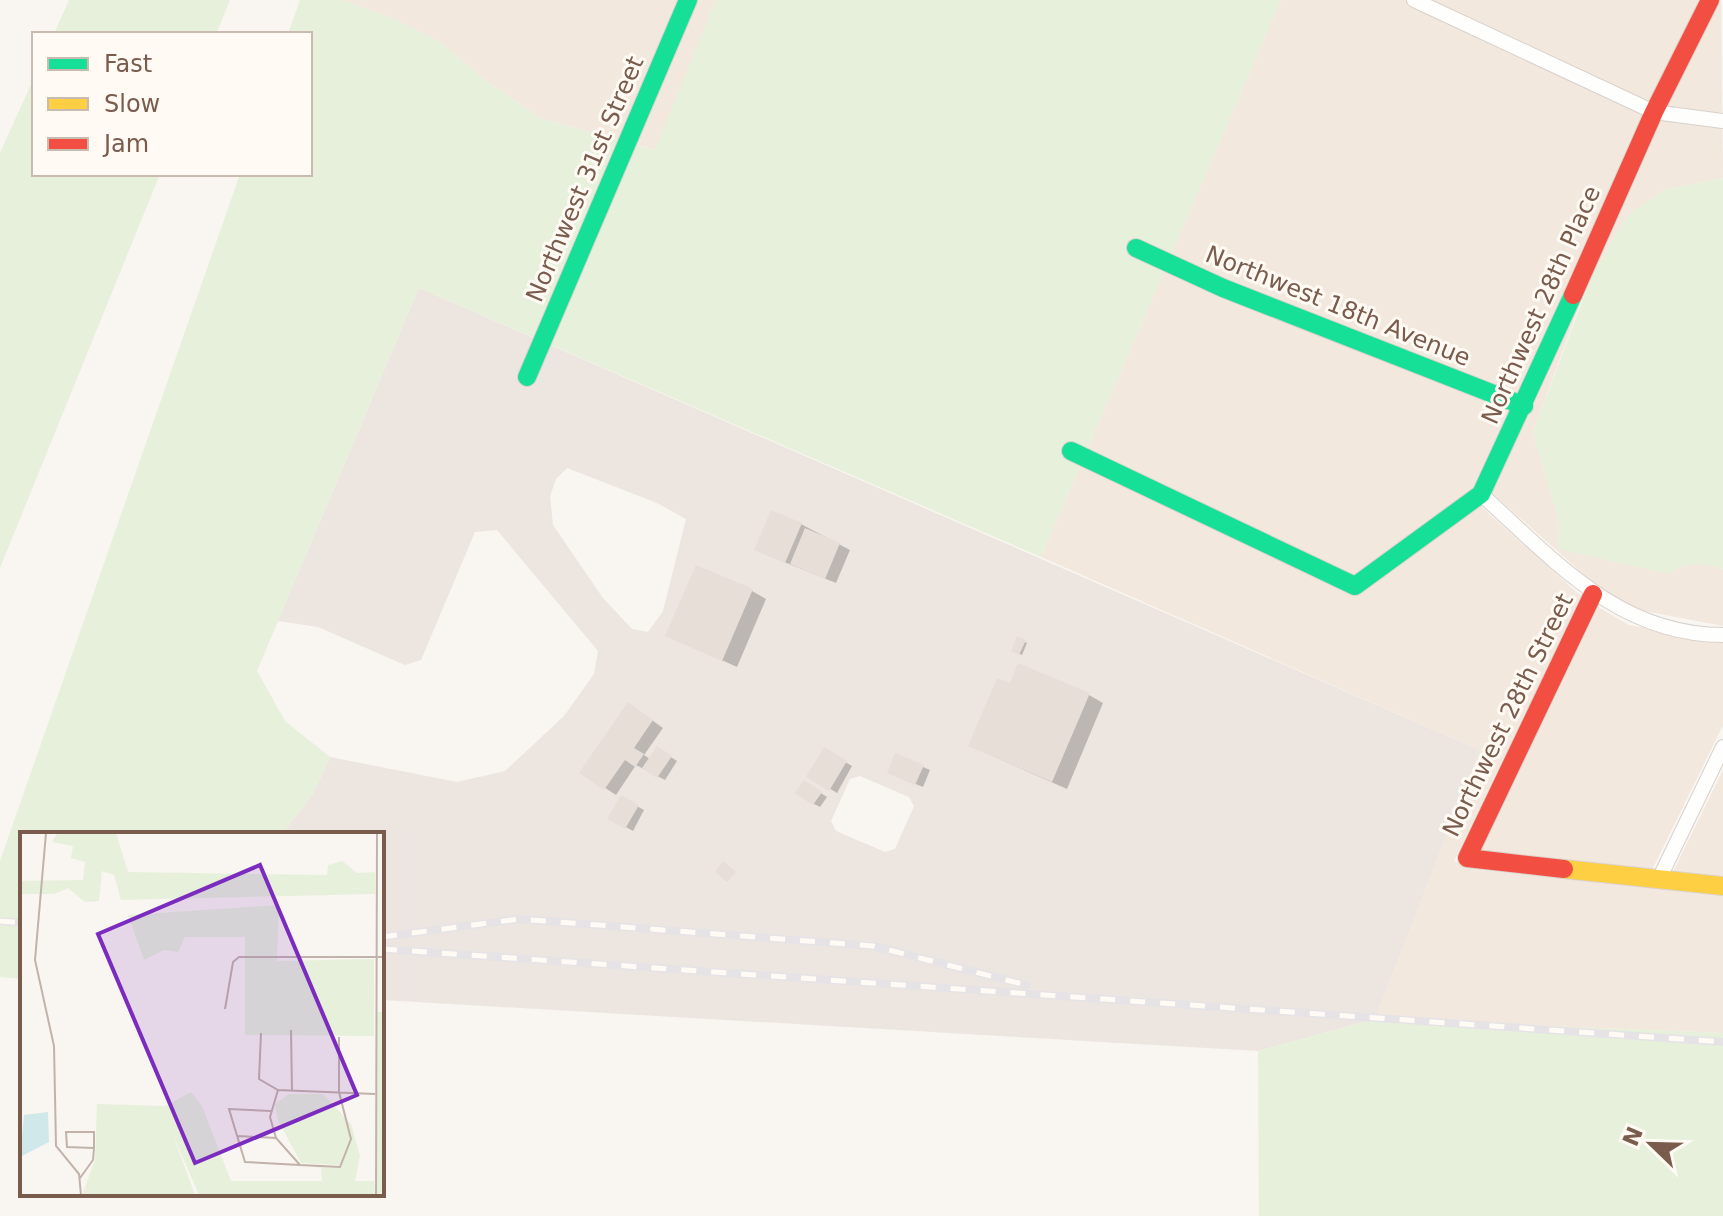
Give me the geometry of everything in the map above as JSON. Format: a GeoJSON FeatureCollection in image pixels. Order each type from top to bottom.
{"type":"FeatureCollection","features":[{"type":"Feature","properties":{"kind":"street","name":"Northwest 31st Street"},"geometry":{"type":"LineString","coordinates":[[527,377],[688,0]]}},
{"type":"Feature","properties":{"kind":"street"},"geometry":{"type":"LineString","coordinates":[[1414,0],[1654,112],[1723,121]]}},
{"type":"Feature","properties":{"kind":"street","name":"Northwest 28th Place"},"geometry":{"type":"LineString","coordinates":[[1481,494],[1524,406],[1654,112],[1710,0]]}},
{"type":"Feature","properties":{"kind":"street","name":"Northwest 18th Avenue"},"geometry":{"type":"LineString","coordinates":[[1136,248],[1223,288],[1524,406]]}},
{"type":"Feature","properties":{"kind":"street"},"geometry":{"type":"LineString","coordinates":[[1071,451],[1355,586],[1481,494],[1593,594],[1630,617],[1723,635]]}},
{"type":"Feature","properties":{"kind":"street","name":"Northwest 28th Street"},"geometry":{"type":"LineString","coordinates":[[1593,594],[1467,858],[1659,879]]}},
{"type":"Feature","properties":{"kind":"street"},"geometry":{"type":"LineString","coordinates":[[1723,747],[1659,879],[1723,886]]}},
{"type":"Feature","properties":{"kind":"shaded area"},"geometry":{"type":"Polygon","coordinates":[[[342,0],[716,0],[656,150],[542,119],[485,80],[440,42],[392,18],[342,0]]]}},
{"type":"Feature","properties":{"kind":"shaded area"},"geometry":{"type":"Polygon","coordinates":[[[1281,0],[1699,0],[1472,489],[1475,501],[1581,596],[1454,861],[1472,869],[1723,895],[1723,1033],[1375,1019],[1480,750],[1041,557],[1281,0]]]}},
{"type":"Feature","properties":{"kind":"shaded area"},"geometry":{"type":"Polygon","coordinates":[[[1721,0],[1723,178],[1664,190],[1626,217],[1593,273],[1663,116],[1721,0]]]}},
{"type":"Feature","properties":{"kind":"shaded area"},"geometry":{"type":"Polygon","coordinates":[[[419,288],[1480,750],[1375,1019],[1258,1051],[384,1000],[384,832],[284,832],[314,792],[330,757],[457,782],[505,771],[564,716],[594,674],[598,651],[497,530],[475,532],[421,660],[405,665],[318,627],[278,621],[419,288]],[[567,468],[556,479],[550,496],[553,525],[603,598],[632,629],[648,632],[663,611],[686,519],[657,503],[567,468]],[[860,776],[850,779],[831,821],[836,831],[885,852],[895,849],[914,806],[909,797],[860,776]]]}},
{"type":"Feature","properties":{"kind":"shaded area"},"geometry":{"type":"Polygon","coordinates":[[[1580,304],[1533,432],[1557,515],[1559,548],[1681,566],[1702,563],[1723,569],[1723,626],[1634,609],[1598,587],[1492,493],[1580,304]]]}},
{"type":"Feature","properties":{"kind":"shaded area"},"geometry":{"type":"Polygon","coordinates":[[[1598,607],[1629,625],[1723,643],[1723,725],[1652,870],[1481,851],[1598,607]]]}},
{"type":"Feature","properties":{"kind":"shaded area"},"geometry":{"type":"Polygon","coordinates":[[[1723,770],[1723,878],[1673,872],[1723,770]]]}},
{"type":"Feature","properties":{"kind":"green space"},"geometry":{"type":"Polygon","coordinates":[[[69,0],[230,0],[217,32],[55,32],[69,0]]]}},
{"type":"Feature","properties":{"kind":"green space"},"geometry":{"type":"Polygon","coordinates":[[[300,0],[342,0],[392,18],[440,42],[485,80],[542,119],[655,150],[716,0],[1281,0],[1041,557],[419,288],[257,671],[285,721],[330,757],[314,792],[284,832],[20,832],[20,979],[0,977],[0,861],[239,176],[312,176],[312,32],[289,32],[300,0]]]}},
{"type":"Feature","properties":{"kind":"green space"},"geometry":{"type":"Polygon","coordinates":[[[32,82],[32,176],[159,176],[0,568],[0,153],[32,82]]]}},
{"type":"Feature","properties":{"kind":"green space"},"geometry":{"type":"Polygon","coordinates":[[[1723,178],[1723,569],[1695,564],[1669,574],[1559,549],[1557,515],[1533,432],[1593,273],[1626,217],[1664,190],[1723,178]]]}},
{"type":"Feature","properties":{"kind":"green space"},"geometry":{"type":"Polygon","coordinates":[[[1375,1019],[1723,1033],[1723,1216],[1259,1216],[1258,1051],[1375,1019]]]}},
{"type":"Feature","properties":{"kind":"building"},"geometry":{"type":"Polygon","coordinates":[[[771,510],[802,523],[785,563],[754,550],[771,510]]]}},
{"type":"Feature","properties":{"kind":"building"},"geometry":{"type":"Polygon","coordinates":[[[805,528],[840,543],[825,579],[790,564],[805,528]]]}},
{"type":"Feature","properties":{"kind":"building"},"geometry":{"type":"Polygon","coordinates":[[[696,565],[753,589],[722,661],[665,636],[696,565]]]}},
{"type":"Feature","properties":{"kind":"building"},"geometry":{"type":"Polygon","coordinates":[[[1017,636],[1026,640],[1019,655],[1011,651],[1017,636]]]}},
{"type":"Feature","properties":{"kind":"building"},"geometry":{"type":"Polygon","coordinates":[[[1018,663],[1090,693],[1052,782],[968,746],[997,678],[1010,683],[1018,663]]]}},
{"type":"Feature","properties":{"kind":"building"},"geometry":{"type":"Polygon","coordinates":[[[628,702],[653,720],[634,748],[644,754],[635,767],[625,760],[604,790],[579,773],[628,702]]]}},
{"type":"Feature","properties":{"kind":"building"},"geometry":{"type":"Polygon","coordinates":[[[657,746],[672,756],[657,778],[642,768],[657,746]]]}},
{"type":"Feature","properties":{"kind":"building"},"geometry":{"type":"Polygon","coordinates":[[[824,747],[847,761],[829,791],[806,777],[824,747]]]}},
{"type":"Feature","properties":{"kind":"building"},"geometry":{"type":"Polygon","coordinates":[[[895,753],[924,765],[915,785],[887,773],[895,753]]]}},
{"type":"Feature","properties":{"kind":"building"},"geometry":{"type":"Polygon","coordinates":[[[804,780],[822,792],[813,805],[795,793],[804,780]]]}},
{"type":"Feature","properties":{"kind":"building"},"geometry":{"type":"Polygon","coordinates":[[[621,795],[639,805],[625,829],[607,819],[621,795]]]}},
{"type":"Feature","properties":{"kind":"building"},"geometry":{"type":"Polygon","coordinates":[[[723,861],[736,872],[727,882],[715,872],[723,861]]]}},
{"type":"Feature","properties":{"kind":"railway"},"geometry":{"type":"LineString","coordinates":[[384,937],[519,919],[873,946],[1026,985]]}},
{"type":"Feature","properties":{"kind":"railway"},"geometry":{"type":"LineString","coordinates":[[0,921],[20,923]]}},
{"type":"Feature","properties":{"kind":"railway"},"geometry":{"type":"LineString","coordinates":[[384,949],[1723,1042]]}},
{"type":"Feature","properties":{"kind":"traffic: fast"},"geometry":{"type":"LineString","coordinates":[[527,377],[688,0]]}},
{"type":"Feature","properties":{"kind":"traffic: fast"},"geometry":{"type":"LineString","coordinates":[[1136,248],[1223,288],[1524,406]]}},
{"type":"Feature","properties":{"kind":"traffic: fast"},"geometry":{"type":"LineString","coordinates":[[1071,451],[1355,586],[1481,494],[1573,295]]}},
{"type":"Feature","properties":{"kind":"traffic: slow"},"geometry":{"type":"LineString","coordinates":[[1564,869],[1723,886]]}},
{"type":"Feature","properties":{"kind":"traffic: jam"},"geometry":{"type":"LineString","coordinates":[[1573,295],[1654,112],[1710,0]]}},
{"type":"Feature","properties":{"kind":"traffic: jam"},"geometry":{"type":"LineString","coordinates":[[1564,869],[1467,858],[1593,594]]}}]}
